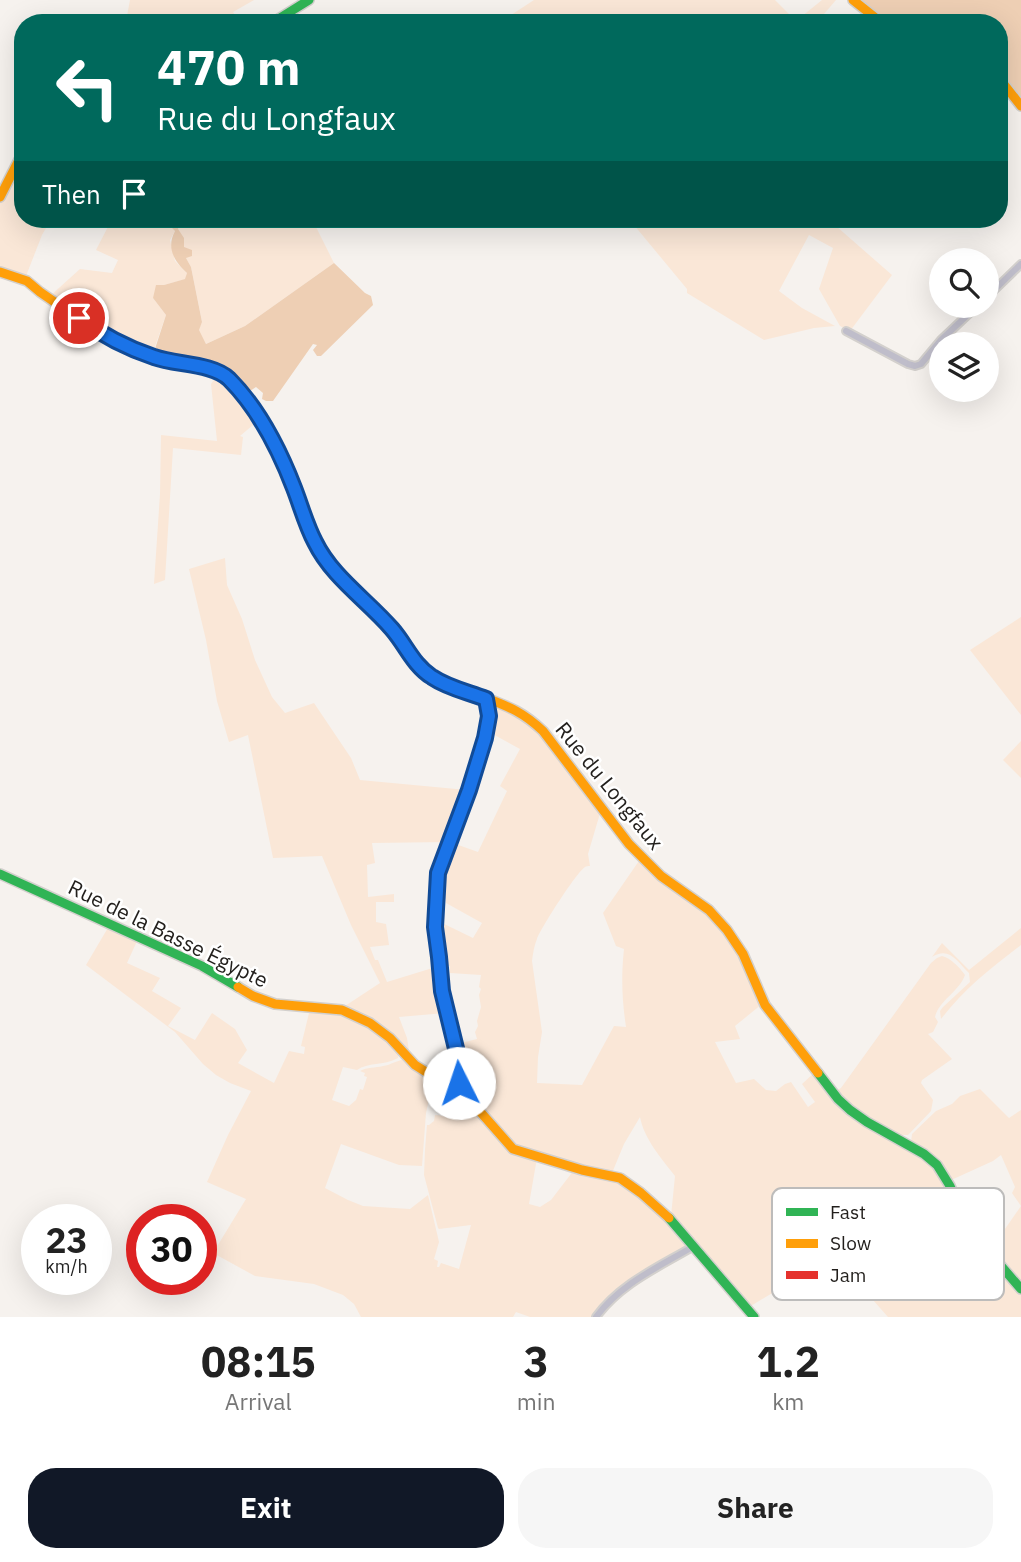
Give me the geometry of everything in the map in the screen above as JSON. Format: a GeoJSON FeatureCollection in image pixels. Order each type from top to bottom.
{"type":"FeatureCollection","features":[{"type":"Feature","properties":{"kind":"street"},"geometry":{"type":"LineString","coordinates":[[286,14],[309,0]]}},
{"type":"Feature","properties":{"kind":"street"},"geometry":{"type":"LineString","coordinates":[[853,0],[871,14]]}},
{"type":"Feature","properties":{"kind":"street"},"geometry":{"type":"LineString","coordinates":[[1008,89],[1021,106]]}},
{"type":"Feature","properties":{"kind":"street"},"geometry":{"type":"LineString","coordinates":[[0,197],[14,170]]}},
{"type":"Feature","properties":{"kind":"street"},"geometry":{"type":"LineString","coordinates":[[999,285],[1021,264]]}},
{"type":"Feature","properties":{"kind":"street","name":"Rue du Longfaux"},"geometry":{"type":"LineString","coordinates":[[0,272],[27,281],[98,332],[120,343],[168,362],[217,371],[228,379],[263,424],[274,444],[313,539],[325,560],[390,627],[422,670],[438,680],[513,709],[537,726],[645,860],[661,876],[719,919],[743,954],[765,1004],[831,1090],[855,1114],[934,1162],[950,1188]]}},
{"type":"Feature","properties":{"kind":"street"},"geometry":{"type":"LineString","coordinates":[[846,331],[908,364],[918,365],[922,364],[965,318]]}},
{"type":"Feature","properties":{"kind":"street"},"geometry":{"type":"LineString","coordinates":[[457,1090],[461,1069],[442,991],[435,927],[438,873],[485,738],[489,716],[486,699]]}},
{"type":"Feature","properties":{"kind":"street","name":"Rue de la Basse Égypte"},"geometry":{"type":"LineString","coordinates":[[0,874],[202,967],[253,996],[275,1004],[335,1009],[356,1016],[380,1030],[415,1065],[457,1090],[480,1109],[513,1149],[582,1170],[620,1178],[641,1193],[660,1209],[694,1246],[754,1317]]}},
{"type":"Feature","properties":{"kind":"street"},"geometry":{"type":"LineString","coordinates":[[596,1317],[613,1298],[638,1278],[694,1246]]}},
{"type":"Feature","properties":{"kind":"street","name":"Rue du Longfaux"},"geometry":{"type":"LineString","coordinates":[[1004,1269],[1021,1289]]}},
{"type":"Feature","properties":{"kind":"shaded area"},"geometry":{"type":"Polygon","coordinates":[[[130,0],[254,0],[233,12],[234,14],[127,14],[130,0]]]}},
{"type":"Feature","properties":{"kind":"shaded area"},"geometry":{"type":"Polygon","coordinates":[[[534,0],[775,0],[789,14],[513,14],[534,0]]]}},
{"type":"Feature","properties":{"kind":"shaded area"},"geometry":{"type":"Polygon","coordinates":[[[822,0],[836,0],[824,14],[805,14],[822,0]]]}},
{"type":"Feature","properties":{"kind":"shaded area"},"geometry":{"type":"Polygon","coordinates":[[[853,0],[1021,0],[1021,106],[1008,89],[1008,14],[871,14],[853,0]]]}},
{"type":"Feature","properties":{"kind":"shaded area"},"geometry":{"type":"Polygon","coordinates":[[[14,174],[14,228],[46,228],[26,276],[0,271],[0,201],[14,174]]]}},
{"type":"Feature","properties":{"kind":"shaded area"},"geometry":{"type":"Polygon","coordinates":[[[107,228],[172,228],[175,231],[170,240],[175,261],[187,273],[186,279],[164,285],[153,298],[166,315],[152,355],[114,339],[49,297],[80,269],[112,273],[118,260],[96,250],[107,228]]]}},
{"type":"Feature","properties":{"kind":"shaded area"},"geometry":{"type":"Polygon","coordinates":[[[172,228],[178,228],[184,238],[184,247],[192,250],[192,256],[186,258],[191,267],[202,322],[199,330],[206,344],[245,326],[334,263],[371,296],[373,305],[321,356],[317,356],[313,350],[317,345],[313,344],[273,401],[262,399],[263,393],[256,387],[244,395],[224,369],[181,363],[153,355],[166,315],[153,298],[156,285],[185,279],[187,273],[178,264],[171,249],[175,231],[172,228]]]}},
{"type":"Feature","properties":{"kind":"shaded area"},"geometry":{"type":"Polygon","coordinates":[[[316,228],[334,263],[245,326],[206,344],[198,330],[202,322],[191,267],[178,229],[316,228]]]}},
{"type":"Feature","properties":{"kind":"shaded area"},"geometry":{"type":"Polygon","coordinates":[[[636,228],[838,228],[892,275],[850,331],[840,326],[819,289],[833,248],[809,235],[779,291],[802,308],[835,326],[814,328],[764,340],[687,293],[687,289],[636,228]]]}},
{"type":"Feature","properties":{"kind":"shaded area"},"geometry":{"type":"Polygon","coordinates":[[[218,374],[224,377],[259,420],[240,436],[243,437],[241,455],[173,448],[165,580],[154,584],[161,435],[217,441],[211,384],[218,374]]]}},
{"type":"Feature","properties":{"kind":"shaded area"},"geometry":{"type":"Polygon","coordinates":[[[225,558],[227,585],[242,619],[255,660],[272,697],[285,713],[314,703],[351,758],[360,780],[467,790],[447,842],[372,843],[375,863],[367,865],[368,897],[394,894],[394,902],[376,902],[376,922],[386,924],[389,945],[370,947],[387,982],[439,966],[445,1013],[399,1017],[407,1038],[410,1057],[346,1009],[345,1006],[380,983],[351,925],[322,856],[273,858],[248,735],[229,742],[217,701],[189,569],[225,558]]]}},
{"type":"Feature","properties":{"kind":"shaded area"},"geometry":{"type":"Polygon","coordinates":[[[1021,617],[1021,715],[970,650],[1021,617]]]}},
{"type":"Feature","properties":{"kind":"shaded area"},"geometry":{"type":"Polygon","coordinates":[[[495,704],[530,722],[601,810],[588,854],[590,866],[581,871],[567,890],[534,947],[532,961],[542,1032],[537,1083],[582,1085],[614,1026],[626,1027],[622,988],[624,949],[616,946],[603,913],[641,858],[703,907],[732,938],[762,1004],[735,1026],[740,1039],[715,1042],[736,1083],[754,1079],[766,1090],[776,1091],[791,1082],[808,1107],[815,1102],[802,1084],[815,1072],[836,1098],[933,1163],[949,1188],[772,1188],[772,1293],[749,1307],[671,1216],[675,1176],[649,1141],[640,1117],[624,1144],[612,1173],[581,1168],[516,1148],[462,1091],[463,1072],[457,1044],[477,1039],[475,1032],[481,1007],[481,975],[450,973],[450,966],[442,966],[436,920],[473,938],[482,923],[446,903],[446,899],[437,893],[439,873],[450,842],[478,852],[507,791],[500,786],[520,749],[489,732],[490,706],[495,704]]]}},
{"type":"Feature","properties":{"kind":"shaded area"},"geometry":{"type":"Polygon","coordinates":[[[1021,741],[1021,778],[1003,760],[1021,741]]]}},
{"type":"Feature","properties":{"kind":"shaded area"},"geometry":{"type":"Polygon","coordinates":[[[109,926],[138,939],[127,963],[160,978],[152,991],[181,1008],[168,1026],[195,1040],[212,1013],[235,1029],[247,1050],[238,1063],[274,1083],[289,1051],[304,1054],[305,1047],[301,1046],[310,1009],[339,1013],[377,1030],[399,1052],[398,1058],[357,1070],[343,1067],[332,1100],[349,1106],[356,1100],[360,1089],[363,1090],[367,1077],[360,1071],[406,1059],[433,1081],[426,1113],[422,1166],[399,1165],[341,1144],[325,1188],[363,1206],[410,1209],[428,1195],[439,1242],[434,1259],[438,1261],[437,1267],[441,1263],[459,1269],[471,1225],[438,1228],[424,1175],[427,1125],[434,1121],[435,1115],[458,1117],[468,1101],[504,1144],[537,1158],[529,1204],[540,1207],[551,1200],[574,1170],[618,1180],[657,1210],[687,1242],[687,1247],[657,1264],[595,1317],[530,1317],[516,1312],[513,1317],[361,1317],[354,1304],[343,1295],[314,1284],[255,1276],[217,1255],[217,1246],[246,1199],[207,1182],[251,1091],[216,1075],[175,1032],[86,965],[109,926]]]}},
{"type":"Feature","properties":{"kind":"shaded area"},"geometry":{"type":"Polygon","coordinates":[[[1021,928],[1021,945],[969,988],[941,1019],[940,1011],[943,1007],[970,982],[969,973],[952,956],[943,953],[932,957],[942,943],[969,970],[1021,928]]]}},
{"type":"Feature","properties":{"kind":"shaded area"},"geometry":{"type":"Polygon","coordinates":[[[942,956],[952,961],[965,975],[937,1011],[935,1017],[938,1022],[933,1032],[928,1034],[952,1059],[922,1080],[921,1083],[933,1100],[931,1111],[908,1135],[902,1135],[898,1139],[868,1122],[834,1092],[841,1088],[931,963],[942,956]]]}},
{"type":"Feature","properties":{"kind":"shaded area"},"geometry":{"type":"Polygon","coordinates":[[[980,1089],[1009,1118],[1021,1110],[1021,1206],[1012,1193],[1015,1187],[1001,1155],[949,1181],[911,1142],[912,1134],[936,1111],[952,1104],[960,1096],[980,1089]]]}},
{"type":"Feature","properties":{"kind":"shaded area"},"geometry":{"type":"Polygon","coordinates":[[[1021,1206],[1021,1317],[888,1317],[873,1300],[1004,1300],[1004,1230],[1021,1206]]]}},
{"type":"Feature","properties":{"kind":"traffic: fast"},"geometry":{"type":"LineString","coordinates":[[286,14],[309,0]]}},
{"type":"Feature","properties":{"kind":"traffic: fast"},"geometry":{"type":"LineString","coordinates":[[0,874],[202,966],[238,987]]}},
{"type":"Feature","properties":{"kind":"traffic: fast"},"geometry":{"type":"LineString","coordinates":[[818,1073],[850,1110],[924,1154],[937,1165],[951,1188]]}},
{"type":"Feature","properties":{"kind":"traffic: fast"},"geometry":{"type":"LineString","coordinates":[[669,1218],[754,1317]]}},
{"type":"Feature","properties":{"kind":"traffic: fast"},"geometry":{"type":"LineString","coordinates":[[1004,1269],[1021,1289]]}},
{"type":"Feature","properties":{"kind":"traffic: slow"},"geometry":{"type":"LineString","coordinates":[[853,0],[871,14]]}},
{"type":"Feature","properties":{"kind":"traffic: slow"},"geometry":{"type":"LineString","coordinates":[[1008,89],[1021,106]]}},
{"type":"Feature","properties":{"kind":"traffic: slow"},"geometry":{"type":"LineString","coordinates":[[0,197],[14,170]]}},
{"type":"Feature","properties":{"kind":"traffic: slow"},"geometry":{"type":"LineString","coordinates":[[0,272],[27,281],[98,332],[120,343],[160,359],[223,374],[255,413]]}},
{"type":"Feature","properties":{"kind":"traffic: slow"},"geometry":{"type":"LineString","coordinates":[[486,698],[516,711],[543,731],[629,844],[661,876],[709,910],[727,930],[743,954],[765,1005],[818,1073]]}},
{"type":"Feature","properties":{"kind":"traffic: slow"},"geometry":{"type":"LineString","coordinates":[[238,987],[275,1004],[342,1010],[370,1023],[390,1038],[415,1065],[469,1099],[513,1149],[582,1170],[620,1178],[669,1218]]}},
{"type":"Feature","properties":{"kind":"traffic: jam"},"geometry":{"type":"LineString","coordinates":[[255,413],[281,457],[313,539],[329,564],[390,627],[425,671],[444,683],[486,698]]}},
{"type":"Feature","properties":{"kind":"route"},"geometry":{"type":"LineString","coordinates":[[79,318],[98,332],[155,358],[223,374],[240,392],[271,437],[313,539],[325,560],[390,627],[422,670],[438,680],[486,699],[489,716],[485,738],[438,873],[435,927],[442,991],[461,1069],[459,1083]]}}]}
